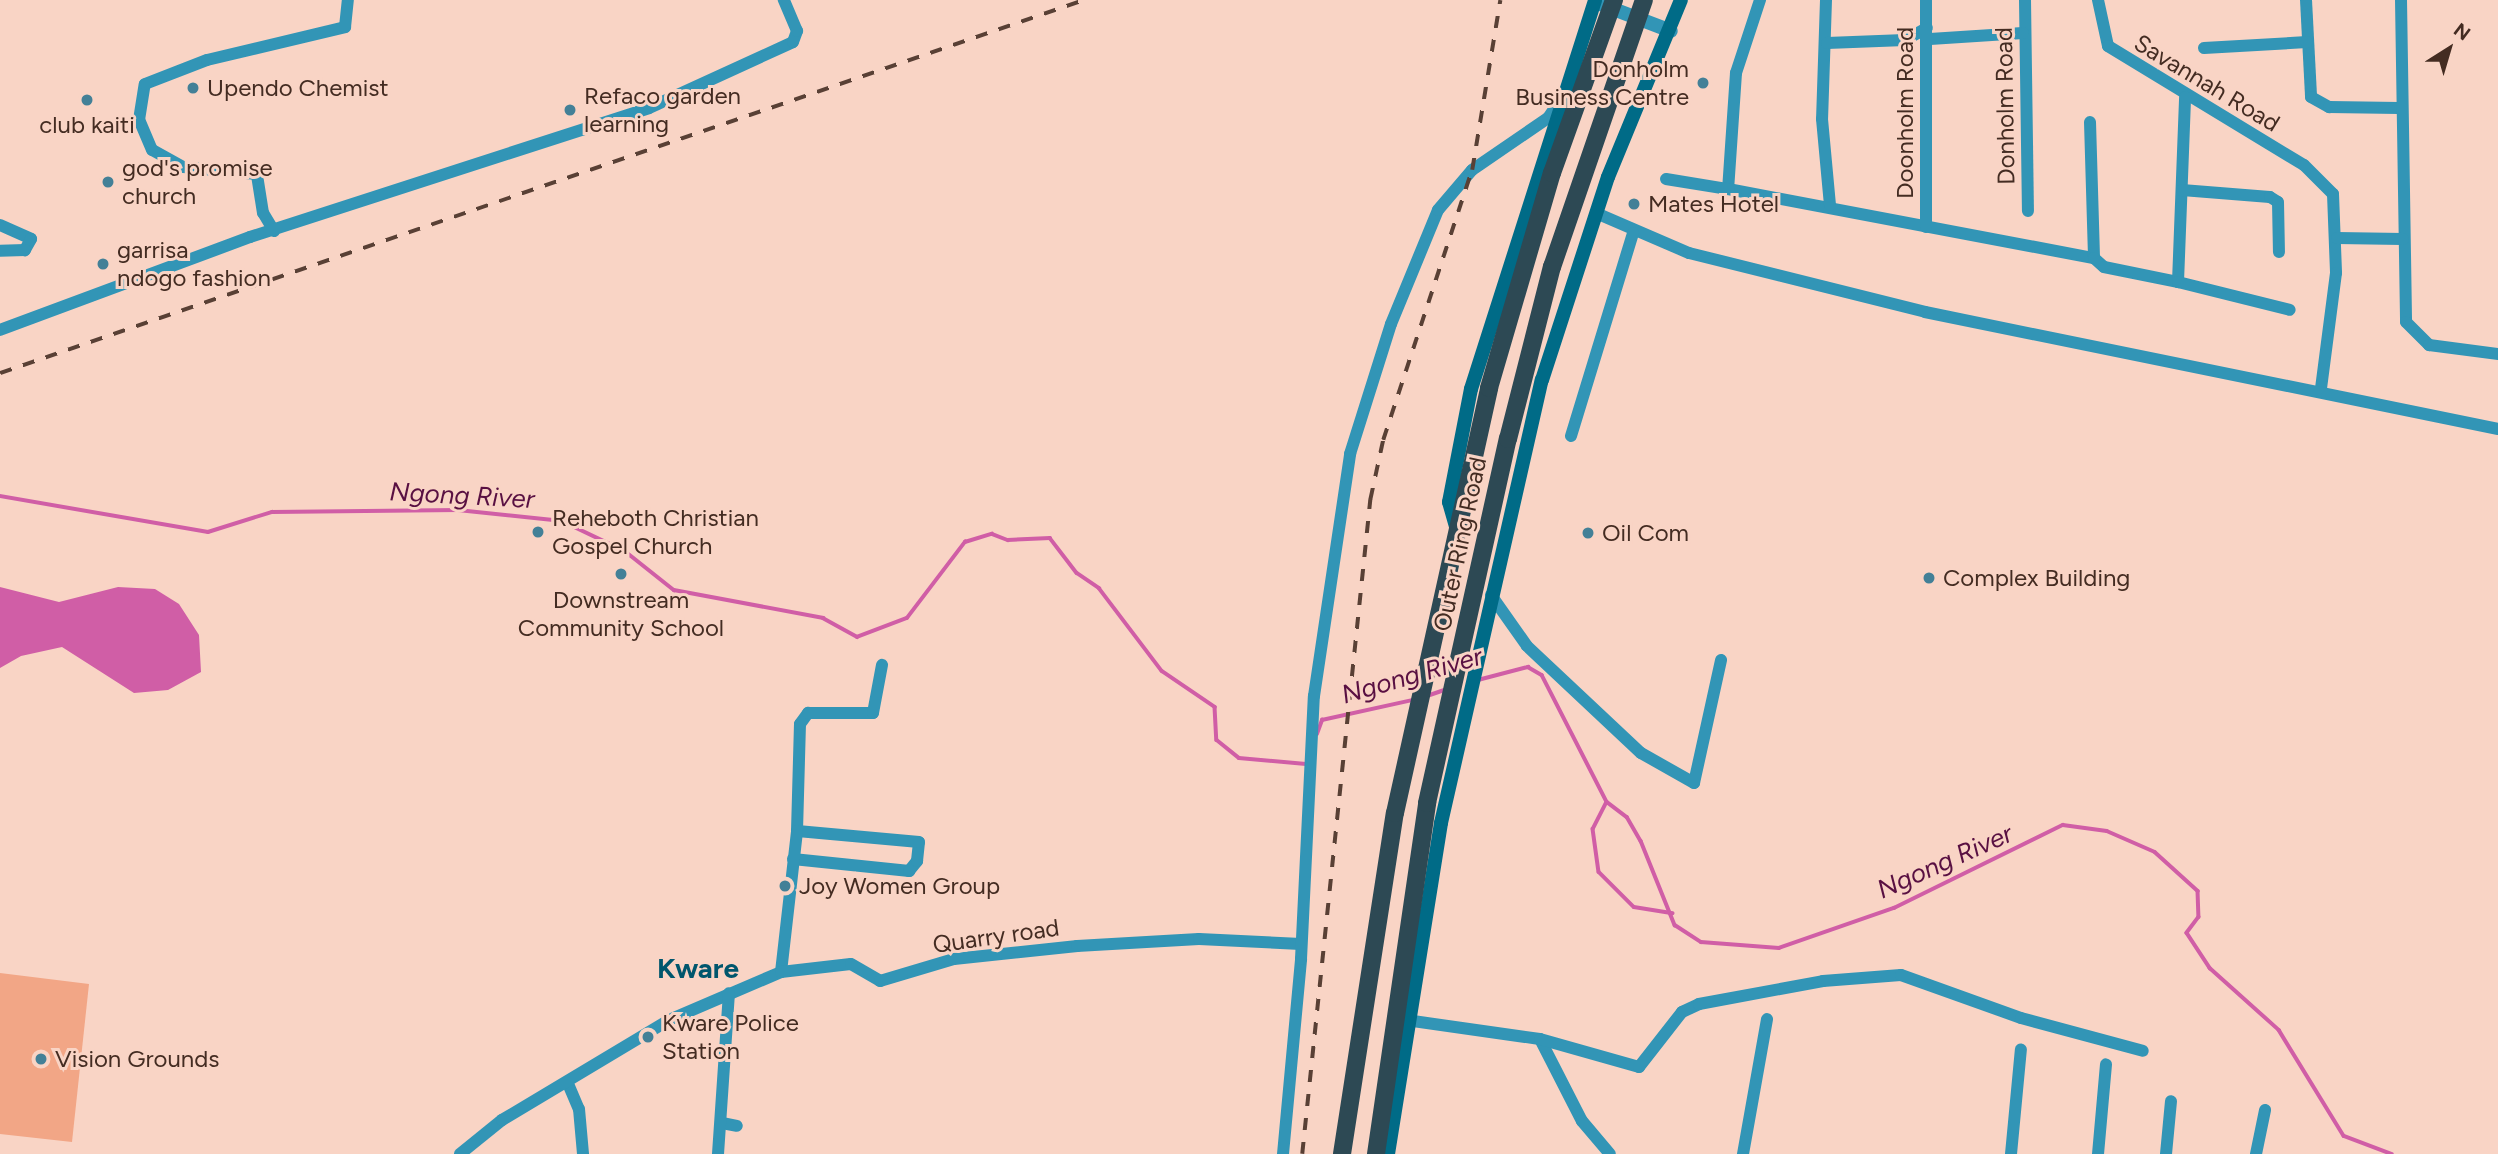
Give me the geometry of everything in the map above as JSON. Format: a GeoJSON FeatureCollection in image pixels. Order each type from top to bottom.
{"type":"FeatureCollection","features":[{"type":"Feature","properties":{"kind":"main road","name":"Outer Ring Road"},"geometry":{"type":"LineString","coordinates":[[1384,1150],[1381,1113],[1418,853],[1455,719],[1552,267],[1644,0]]}},
{"type":"Feature","properties":{"kind":"main road"},"geometry":{"type":"LineString","coordinates":[[1476,623],[1491,595],[1542,380],[1596,214],[1664,28],[1681,0]]}},
{"type":"Feature","properties":{"kind":"main road","name":"Outer Ring Road"},"geometry":{"type":"LineString","coordinates":[[1457,530],[1449,502],[1471,389],[1564,94],[1603,2]]}},
{"type":"Feature","properties":{"kind":"main road","name":"Outer Ring Road"},"geometry":{"type":"LineString","coordinates":[[1342,1154],[1368,957],[1413,729],[1457,530],[1519,278],[1603,2]]}},
{"type":"Feature","properties":{"kind":"main road"},"geometry":{"type":"LineString","coordinates":[[1384,1150],[1439,834],[1455,719]]}},
{"type":"Feature","properties":{"kind":"main road"},"geometry":{"type":"LineString","coordinates":[[1418,853],[1439,834]]}},
{"type":"Feature","properties":{"kind":"street"},"geometry":{"type":"LineString","coordinates":[[274,231],[263,213],[257,174],[183,167],[152,150],[139,120],[145,84],[207,60],[345,27],[348,0]]}},
{"type":"Feature","properties":{"kind":"street"},"geometry":{"type":"LineString","coordinates":[[0,330],[274,231],[649,108],[786,47],[797,31],[785,0]]}},
{"type":"Feature","properties":{"kind":"street"},"geometry":{"type":"LineString","coordinates":[[1728,189],[1736,73],[1759,0]]}},
{"type":"Feature","properties":{"kind":"street"},"geometry":{"type":"LineString","coordinates":[[1826,0],[1827,43],[1822,119],[1830,205]]}},
{"type":"Feature","properties":{"kind":"street","name":"Doonholm Road"},"geometry":{"type":"LineString","coordinates":[[1926,0],[1926,227]]}},
{"type":"Feature","properties":{"kind":"street","name":"Donholm Road"},"geometry":{"type":"LineString","coordinates":[[2025,0],[2023,33],[2028,211]]}},
{"type":"Feature","properties":{"kind":"street","name":"Savannah Road"},"geometry":{"type":"LineString","coordinates":[[2098,0],[2108,47],[2324,183],[2338,208],[2337,238]]}},
{"type":"Feature","properties":{"kind":"street"},"geometry":{"type":"LineString","coordinates":[[2306,0],[2309,88],[2318,104],[2399,108]]}},
{"type":"Feature","properties":{"kind":"street"},"geometry":{"type":"LineString","coordinates":[[2401,0],[2399,108],[2403,239],[2411,329],[2428,345],[2498,353]]}},
{"type":"Feature","properties":{"kind":"street"},"geometry":{"type":"LineString","coordinates":[[1603,2],[1664,28]]}},
{"type":"Feature","properties":{"kind":"street"},"geometry":{"type":"LineString","coordinates":[[1827,43],[1905,40],[1928,34],[2023,33]]}},
{"type":"Feature","properties":{"kind":"street"},"geometry":{"type":"LineString","coordinates":[[2204,48],[2307,42]]}},
{"type":"Feature","properties":{"kind":"street"},"geometry":{"type":"LineString","coordinates":[[1283,1154],[1301,944],[1318,659],[1350,454],[1391,324],[1438,210],[1472,170],[1548,118],[1564,94]]}},
{"type":"Feature","properties":{"kind":"street"},"geometry":{"type":"LineString","coordinates":[[2178,282],[2185,97]]}},
{"type":"Feature","properties":{"kind":"street"},"geometry":{"type":"LineString","coordinates":[[2090,122],[2094,258]]}},
{"type":"Feature","properties":{"kind":"street"},"geometry":{"type":"LineString","coordinates":[[1666,179],[1728,189],[1755,199],[1830,205],[1926,227],[2094,258],[2104,267],[2290,310]]}},
{"type":"Feature","properties":{"kind":"street"},"geometry":{"type":"LineString","coordinates":[[2182,190],[2274,199],[2279,252]]}},
{"type":"Feature","properties":{"kind":"street"},"geometry":{"type":"LineString","coordinates":[[1596,214],[1633,233],[1925,312],[2321,389],[2371,407],[2498,429]]}},
{"type":"Feature","properties":{"kind":"street"},"geometry":{"type":"LineString","coordinates":[[0,225],[31,239],[25,250],[0,251]]}},
{"type":"Feature","properties":{"kind":"street"},"geometry":{"type":"LineString","coordinates":[[1571,436],[1633,233]]}},
{"type":"Feature","properties":{"kind":"street"},"geometry":{"type":"LineString","coordinates":[[2321,389],[2337,238],[2403,239]]}},
{"type":"Feature","properties":{"kind":"street"},"geometry":{"type":"LineString","coordinates":[[1491,595],[1527,646],[1641,753],[1694,783],[1721,660]]}},
{"type":"Feature","properties":{"kind":"street"},"geometry":{"type":"LineString","coordinates":[[781,972],[797,831],[800,724],[808,713],[873,713],[882,666]]}},
{"type":"Feature","properties":{"kind":"street"},"geometry":{"type":"LineString","coordinates":[[793,859],[909,871],[917,861],[919,842],[797,831]]}},
{"type":"Feature","properties":{"kind":"street","name":"Quarry road"},"geometry":{"type":"LineString","coordinates":[[460,1154],[502,1120],[569,1086],[669,1020],[781,972],[851,964],[880,981],[954,959],[1077,946],[1199,939],[1301,944]]}},
{"type":"Feature","properties":{"kind":"street"},"geometry":{"type":"LineString","coordinates":[[1406,1020],[1540,1039],[1639,1067],[1682,1012],[1699,1004],[1887,975],[2143,1051]]}},
{"type":"Feature","properties":{"kind":"street"},"geometry":{"type":"LineString","coordinates":[[718,1154],[729,993]]}},
{"type":"Feature","properties":{"kind":"street"},"geometry":{"type":"LineString","coordinates":[[1743,1154],[1768,1019]]}},
{"type":"Feature","properties":{"kind":"street"},"geometry":{"type":"LineString","coordinates":[[1540,1039],[1582,1121],[1610,1154]]}},
{"type":"Feature","properties":{"kind":"street"},"geometry":{"type":"LineString","coordinates":[[2011,1154],[2021,1049]]}},
{"type":"Feature","properties":{"kind":"street"},"geometry":{"type":"LineString","coordinates":[[2098,1154],[2106,1063]]}},
{"type":"Feature","properties":{"kind":"street"},"geometry":{"type":"LineString","coordinates":[[569,1086],[579,1109],[583,1154]]}},
{"type":"Feature","properties":{"kind":"street"},"geometry":{"type":"LineString","coordinates":[[2166,1154],[2171,1101]]}},
{"type":"Feature","properties":{"kind":"street"},"geometry":{"type":"LineString","coordinates":[[2256,1154],[2265,1110]]}},
{"type":"Feature","properties":{"kind":"street"},"geometry":{"type":"LineString","coordinates":[[722,1123],[737,1126]]}},
{"type":"Feature","properties":{"kind":"shaded area"},"geometry":{"type":"Polygon","coordinates":[[[0,587],[59,602],[118,587],[155,589],[179,604],[199,635],[201,672],[168,690],[134,693],[62,647],[21,656],[0,668],[0,587]]]}},
{"type":"Feature","properties":{"kind":"shaded area","name":"Vision Grounds"},"geometry":{"type":"Polygon","coordinates":[[[0,973],[89,984],[72,1142],[0,1134],[0,973]]]}},
{"type":"Feature","properties":{"kind":"waterway","name":"Ngong River"},"geometry":{"type":"LineString","coordinates":[[0,496],[208,532],[272,512],[458,510],[562,521],[625,551],[674,590],[823,618],[857,637],[907,618],[965,542],[992,534],[1008,540],[1050,538],[1077,573],[1099,588],[1162,671],[1215,707],[1217,740],[1239,758],[1306,764]]}},
{"type":"Feature","properties":{"kind":"waterway","name":"Ngong River"},"geometry":{"type":"LineString","coordinates":[[1478,680],[1528,667],[1542,675],[1607,802],[1627,817],[1641,841],[1675,925],[1701,942],[1779,948],[1894,908],[2063,825],[2107,831],[2155,852],[2198,891],[2199,917],[2187,933],[2210,968],[2279,1030],[2344,1136],[2392,1154]]}},
{"type":"Feature","properties":{"kind":"waterway","name":"Ngong River"},"geometry":{"type":"LineString","coordinates":[[1427,696],[1447,689]]}},
{"type":"Feature","properties":{"kind":"waterway","name":"Ngong River"},"geometry":{"type":"LineString","coordinates":[[1317,734],[1322,720],[1413,700]]}},
{"type":"Feature","properties":{"kind":"waterway"},"geometry":{"type":"LineString","coordinates":[[1607,802],[1593,829],[1599,872],[1634,907],[1673,913]]}},
{"type":"Feature","properties":{"kind":"railway"},"geometry":{"type":"LineString","coordinates":[[0,373],[1084,0]]}},
{"type":"Feature","properties":{"kind":"railway"},"geometry":{"type":"LineString","coordinates":[[1302,1154],[1370,500],[1383,440],[1472,170],[1500,0]]}},
{"type":"Feature","properties":{"kind":"place","name":"Donholm Business Centre"},"geometry":{"type":"Point","coordinates":[1703,83]}},
{"type":"Feature","properties":{"kind":"place","name":"Upendo Chemist"},"geometry":{"type":"Point","coordinates":[193,88]}},
{"type":"Feature","properties":{"kind":"place","name":"club kaiti"},"geometry":{"type":"Point","coordinates":[87,100]}},
{"type":"Feature","properties":{"kind":"place","name":"Refaco garden learning"},"geometry":{"type":"Point","coordinates":[570,110]}},
{"type":"Feature","properties":{"kind":"place","name":"god's promise church"},"geometry":{"type":"Point","coordinates":[108,182]}},
{"type":"Feature","properties":{"kind":"place","name":"Mates Hotel"},"geometry":{"type":"Point","coordinates":[1634,204]}},
{"type":"Feature","properties":{"kind":"place","name":"garrisa ndogo fashion"},"geometry":{"type":"Point","coordinates":[103,264]}},
{"type":"Feature","properties":{"kind":"place","name":"Reheboth Christian Gospel Church"},"geometry":{"type":"Point","coordinates":[538,532]}},
{"type":"Feature","properties":{"kind":"place","name":"Oil Com"},"geometry":{"type":"Point","coordinates":[1588,533]}},
{"type":"Feature","properties":{"kind":"place","name":"Downstream Community School"},"geometry":{"type":"Point","coordinates":[621,574]}},
{"type":"Feature","properties":{"kind":"place","name":"Complex Building"},"geometry":{"type":"Point","coordinates":[1929,578]}},
{"type":"Feature","properties":{"kind":"place","name":"Joy Women Group"},"geometry":{"type":"Point","coordinates":[785,886]}},
{"type":"Feature","properties":{"kind":"place","name":"Kware Police Station"},"geometry":{"type":"Point","coordinates":[648,1037]}},
{"type":"Feature","properties":{"kind":"place","name":"Vision Grounds"},"geometry":{"type":"Point","coordinates":[41,1059]}},
{"type":"Feature","properties":{"kind":"district","name":"Kware"},"geometry":{"type":"Point","coordinates":[698,968]}}]}
